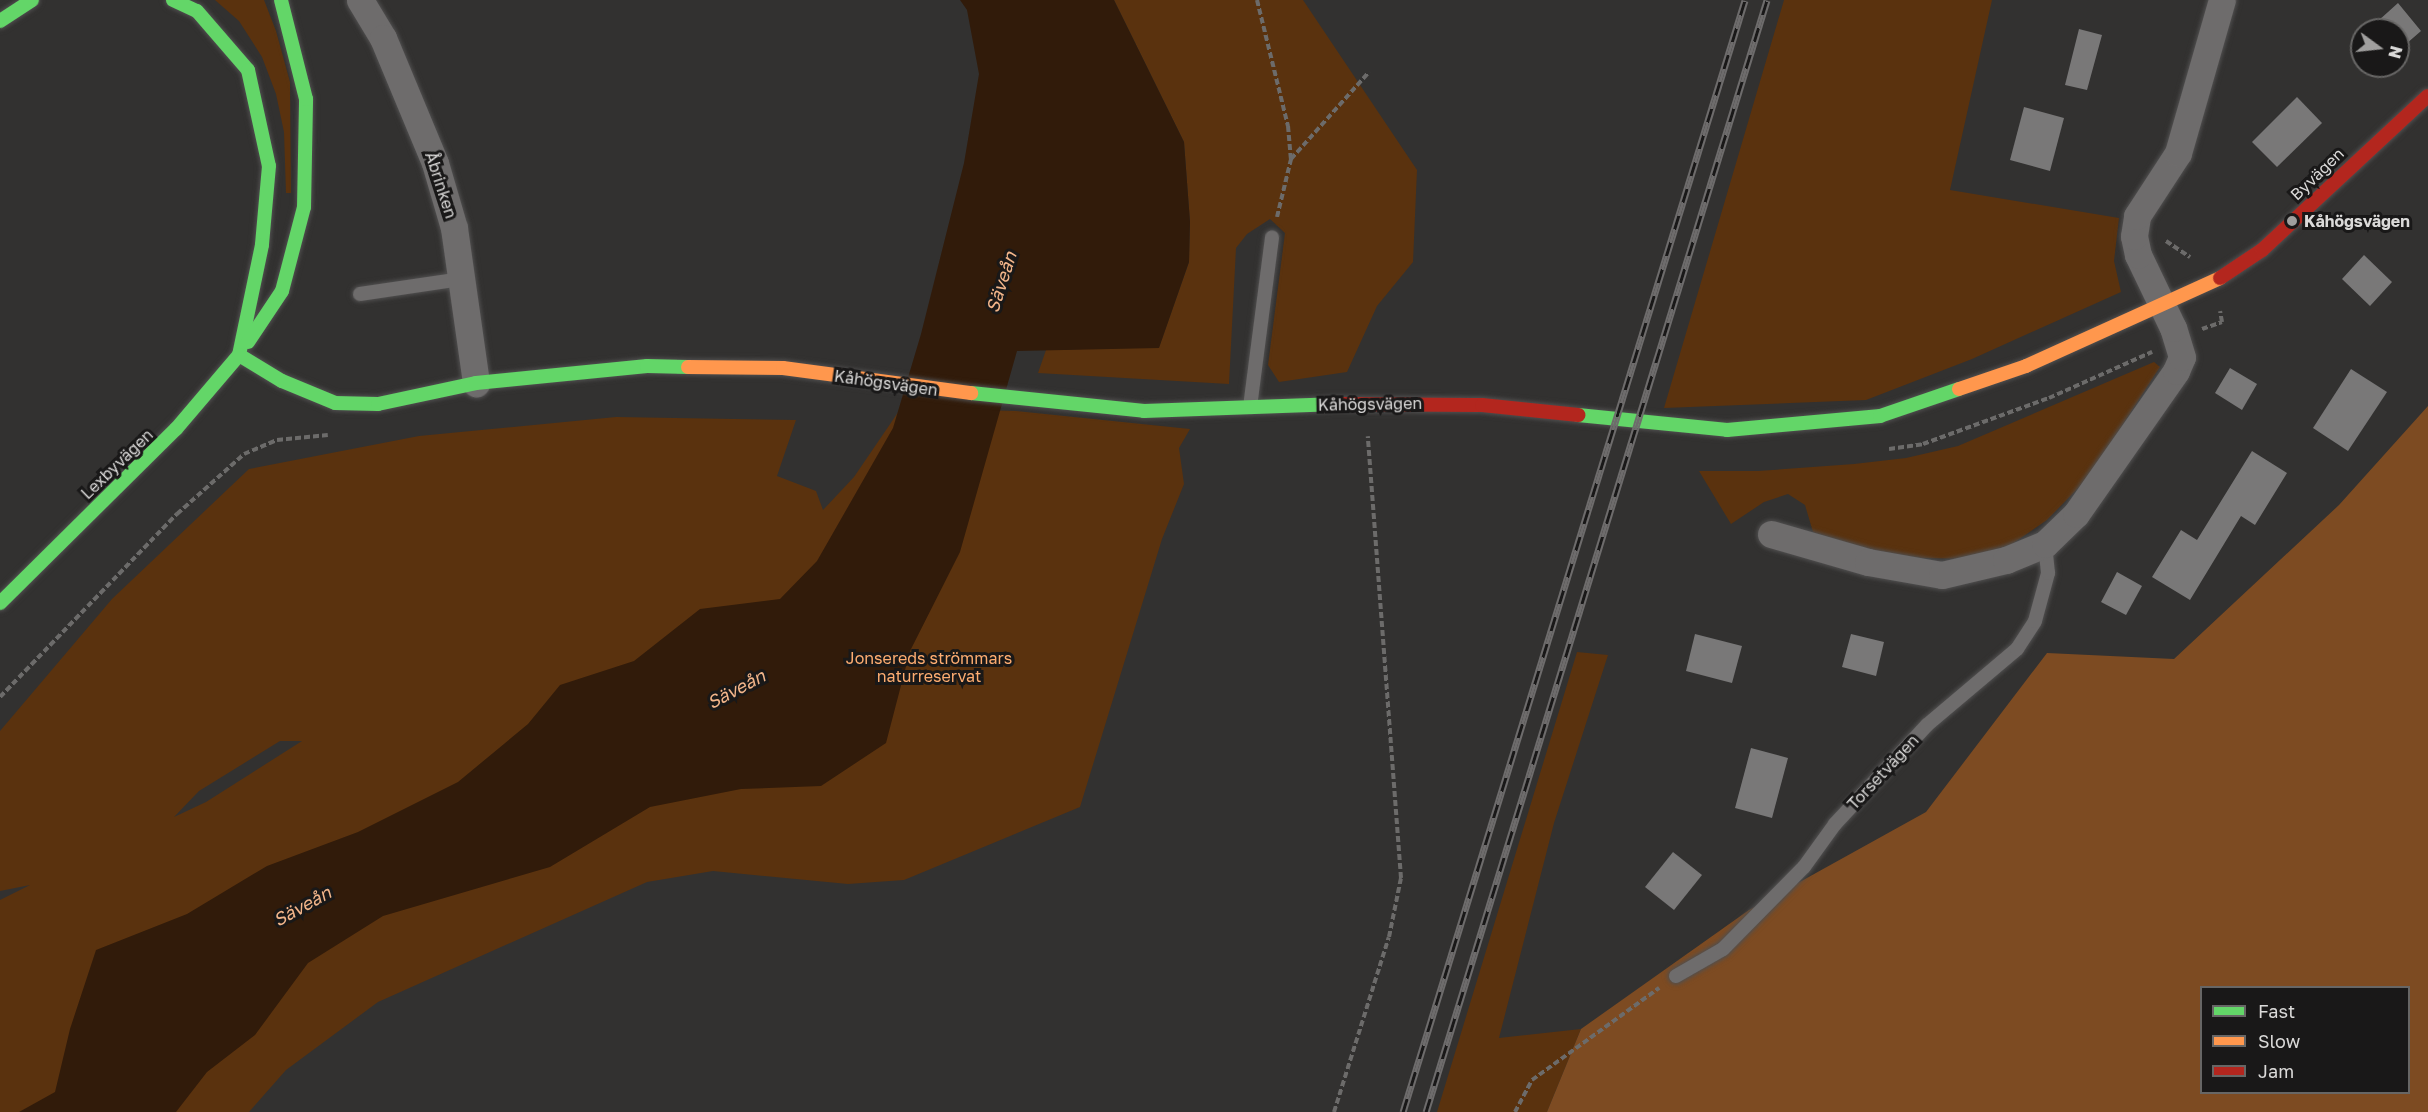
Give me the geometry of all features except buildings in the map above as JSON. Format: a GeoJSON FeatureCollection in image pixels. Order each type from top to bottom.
{"type":"FeatureCollection","features":[{"type":"Feature","properties":{"kind":"main road"},"geometry":{"type":"LineString","coordinates":[[0,21],[32,0]]}},
{"type":"Feature","properties":{"kind":"main road"},"geometry":{"type":"LineString","coordinates":[[172,0],[197,11],[248,70],[269,166],[262,245],[239,356]]}},
{"type":"Feature","properties":{"kind":"main road","name":"Lexbyvägen"},"geometry":{"type":"LineString","coordinates":[[0,603],[5,585],[177,429],[239,356],[282,291],[304,207],[306,99],[281,0]]}},
{"type":"Feature","properties":{"kind":"main road","name":"Byvägen"},"geometry":{"type":"LineString","coordinates":[[2164,306],[2214,282],[2262,250],[2428,96]]}},
{"type":"Feature","properties":{"kind":"main road","name":"Kåhögsvägen"},"geometry":{"type":"LineString","coordinates":[[239,356],[282,381],[335,403],[378,404],[476,383],[647,366],[783,368],[878,382],[1144,411],[1250,409],[1315,404],[1482,405],[1727,430],[1827,423],[1880,416],[1928,403],[2026,366],[2164,306]]}},
{"type":"Feature","properties":{"kind":"street","name":"Åbrinken"},"geometry":{"type":"LineString","coordinates":[[360,0],[383,38],[435,163],[454,228],[476,383]]}},
{"type":"Feature","properties":{"kind":"street"},"geometry":{"type":"LineString","coordinates":[[1771,534],[1868,562],[1942,575],[2006,560],[2045,544],[2076,514],[2176,370],[2182,357],[2164,306],[2138,255],[2134,236],[2137,216],[2178,153],[2222,0]]}},
{"type":"Feature","properties":{"kind":"lane"},"geometry":{"type":"LineString","coordinates":[[1250,409],[1272,237]]}},
{"type":"Feature","properties":{"kind":"lane"},"geometry":{"type":"LineString","coordinates":[[360,294],[462,279]]}},
{"type":"Feature","properties":{"kind":"lane","name":"Torsetvägen"},"geometry":{"type":"LineString","coordinates":[[1676,976],[1723,948],[1804,867],[1835,824],[1927,725],[2017,649],[2035,621],[2048,573],[2045,544]]}},
{"type":"Feature","properties":{"kind":"path"},"geometry":{"type":"LineString","coordinates":[[1257,0],[1288,126],[1291,159],[1272,237]]}},
{"type":"Feature","properties":{"kind":"path"},"geometry":{"type":"LineString","coordinates":[[1291,159],[1369,72]]}},
{"type":"Feature","properties":{"kind":"path"},"geometry":{"type":"LineString","coordinates":[[0,697],[177,514],[244,454],[277,440],[332,435]]}},
{"type":"Feature","properties":{"kind":"path"},"geometry":{"type":"LineString","coordinates":[[1334,1112],[1389,937],[1401,878],[1368,436]]}},
{"type":"Feature","properties":{"kind":"path"},"geometry":{"type":"LineString","coordinates":[[1515,1112],[1532,1080],[1676,976]]}},
{"type":"Feature","properties":{"kind":"green space"},"geometry":{"type":"Polygon","coordinates":[[[215,0],[264,0],[276,31],[290,82],[291,193],[286,193],[284,132],[276,94],[262,57],[239,21],[215,0]]]}},
{"type":"Feature","properties":{"kind":"green space"},"geometry":{"type":"Polygon","coordinates":[[[1114,0],[1303,0],[1417,170],[1413,262],[1377,306],[1347,372],[1279,382],[1268,365],[1285,233],[1270,219],[1247,234],[1236,248],[1229,384],[1038,373],[1046,350],[1159,347],[1189,262],[1190,222],[1184,142],[1114,0]]]}},
{"type":"Feature","properties":{"kind":"green space"},"geometry":{"type":"Polygon","coordinates":[[[1784,0],[1992,0],[1950,190],[2119,218],[2114,261],[2121,292],[1972,359],[1866,400],[1664,408],[1784,0]]]}},
{"type":"Feature","properties":{"kind":"green space"},"geometry":{"type":"Polygon","coordinates":[[[2154,362],[2160,367],[2088,478],[2047,520],[2012,544],[1973,559],[1920,558],[1863,548],[1813,532],[1805,505],[1788,494],[1764,502],[1731,524],[1699,471],[1758,471],[1854,464],[1906,458],[1958,446],[2154,362]]]}},
{"type":"Feature","properties":{"kind":"green space","name":"Jonsereds strömmars naturreservat"},"geometry":{"type":"Polygon","coordinates":[[[901,408],[1016,411],[1190,429],[1179,448],[1184,484],[1162,539],[1080,807],[904,880],[848,884],[713,871],[647,882],[378,1002],[286,1070],[249,1112],[0,1112],[0,900],[30,885],[0,891],[0,731],[112,599],[249,469],[419,436],[616,417],[796,420],[777,476],[816,491],[823,510],[854,477],[901,408]],[[280,741],[199,791],[174,817],[206,802],[302,741],[280,741]]]}},
{"type":"Feature","properties":{"kind":"green space"},"geometry":{"type":"Polygon","coordinates":[[[1577,652],[1608,655],[1554,823],[1499,1038],[1581,1029],[1547,1112],[1437,1112],[1577,652]]]}},
{"type":"Feature","properties":{"kind":"shaded area"},"geometry":{"type":"Polygon","coordinates":[[[2428,406],[2428,1112],[1547,1112],[1581,1029],[1749,910],[1926,812],[2047,653],[2174,659],[2339,505],[2428,406]]]}},
{"type":"Feature","properties":{"kind":"water","name":"Säveån"},"geometry":{"type":"Polygon","coordinates":[[[960,0],[1114,0],[1184,142],[1190,222],[1189,262],[1159,348],[1017,351],[960,552],[910,651],[886,743],[821,786],[741,789],[650,807],[550,867],[383,916],[308,963],[255,1035],[207,1072],[176,1112],[19,1112],[55,1092],[70,1029],[96,950],[187,914],[267,866],[358,832],[458,782],[528,724],[560,685],[634,661],[700,609],[780,599],[817,561],[893,428],[921,334],[964,163],[979,74],[967,10],[960,0]]]}},
{"type":"Feature","properties":{"kind":"railway"},"geometry":{"type":"LineString","coordinates":[[1403,1112],[1745,0]]}},
{"type":"Feature","properties":{"kind":"railway"},"geometry":{"type":"LineString","coordinates":[[1426,1112],[1767,0]]}},
{"type":"Feature","properties":{"kind":"traffic: fast"},"geometry":{"type":"LineString","coordinates":[[0,21],[32,0]]}},
{"type":"Feature","properties":{"kind":"traffic: fast"},"geometry":{"type":"LineString","coordinates":[[173,0],[197,11],[248,70],[269,166],[262,245],[239,355]]}},
{"type":"Feature","properties":{"kind":"traffic: fast"},"geometry":{"type":"LineString","coordinates":[[248,342],[282,291],[304,207],[306,99],[281,0]]}},
{"type":"Feature","properties":{"kind":"traffic: fast"},"geometry":{"type":"LineString","coordinates":[[0,603],[176,429],[239,355],[282,381],[335,403],[378,404],[476,383],[647,366],[688,367]]}},
{"type":"Feature","properties":{"kind":"traffic: fast"},"geometry":{"type":"LineString","coordinates":[[1578,415],[1727,430],[1880,416],[1959,389]]}},
{"type":"Feature","properties":{"kind":"traffic: fast"},"geometry":{"type":"LineString","coordinates":[[971,393],[1144,411],[1331,404]]}},
{"type":"Feature","properties":{"kind":"traffic: slow"},"geometry":{"type":"LineString","coordinates":[[1959,389],[2026,366],[2220,278]]}},
{"type":"Feature","properties":{"kind":"traffic: slow"},"geometry":{"type":"LineString","coordinates":[[688,367],[783,368],[971,393]]}},
{"type":"Feature","properties":{"kind":"traffic: jam"},"geometry":{"type":"LineString","coordinates":[[2220,278],[2262,250],[2428,96]]}},
{"type":"Feature","properties":{"kind":"traffic: jam"},"geometry":{"type":"LineString","coordinates":[[1331,404],[1482,405],[1578,415]]}},
{"type":"Feature","properties":{"kind":"place","name":"Kåhögsvägen"},"geometry":{"type":"Point","coordinates":[2292,221]}}]}
